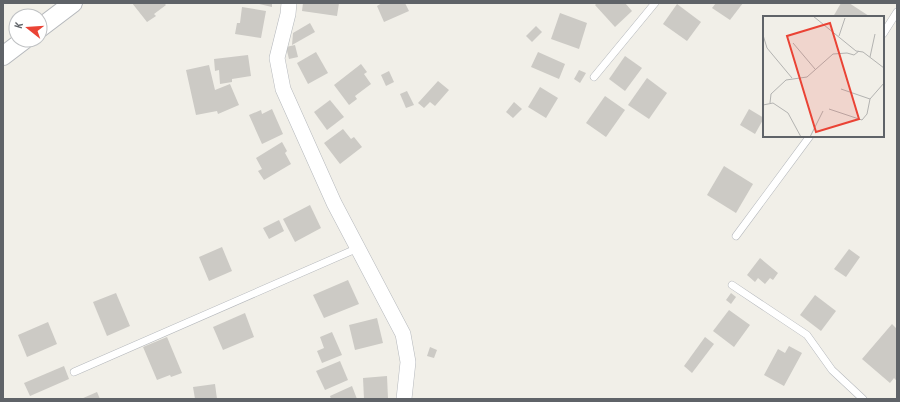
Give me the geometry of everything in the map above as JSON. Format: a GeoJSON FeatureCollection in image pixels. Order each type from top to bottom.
{"type":"FeatureCollection","features":[{"type":"Feature","properties":{"kind":"street"},"geometry":{"type":"LineString","coordinates":[[48,22],[73,3]]}},
{"type":"Feature","properties":{"kind":"street"},"geometry":{"type":"LineString","coordinates":[[289,3],[288,14],[277,58],[283,89],[334,203],[403,334],[408,362],[404,399]]}},
{"type":"Feature","properties":{"kind":"street"},"geometry":{"type":"LineString","coordinates":[[3,56],[14,48]]}},
{"type":"Feature","properties":{"kind":"lane"},"geometry":{"type":"LineString","coordinates":[[594,77],[655,3]]}},
{"type":"Feature","properties":{"kind":"lane"},"geometry":{"type":"LineString","coordinates":[[884,32],[897,12]]}},
{"type":"Feature","properties":{"kind":"lane"},"geometry":{"type":"LineString","coordinates":[[736,236],[809,137]]}},
{"type":"Feature","properties":{"kind":"lane"},"geometry":{"type":"LineString","coordinates":[[74,372],[358,248]]}},
{"type":"Feature","properties":{"kind":"lane"},"geometry":{"type":"LineString","coordinates":[[732,285],[807,335],[832,370],[863,399]]}},
{"type":"Feature","properties":{"kind":"building"},"geometry":{"type":"Polygon","coordinates":[[[132,3],[164,3],[166,5],[154,14],[156,16],[147,22],[132,3]]]}},
{"type":"Feature","properties":{"kind":"building"},"geometry":{"type":"Polygon","coordinates":[[[255,3],[272,3],[272,7],[255,3]]]}},
{"type":"Feature","properties":{"kind":"building"},"geometry":{"type":"Polygon","coordinates":[[[303,3],[339,3],[337,16],[302,11],[303,3]]]}},
{"type":"Feature","properties":{"kind":"building"},"geometry":{"type":"Polygon","coordinates":[[[382,3],[405,3],[409,11],[384,22],[377,6],[382,3]]]}},
{"type":"Feature","properties":{"kind":"building"},"geometry":{"type":"Polygon","coordinates":[[[597,3],[625,3],[632,11],[615,27],[595,5],[597,3]]]}},
{"type":"Feature","properties":{"kind":"building"},"geometry":{"type":"Polygon","coordinates":[[[716,3],[743,3],[730,20],[712,8],[716,3]]]}},
{"type":"Feature","properties":{"kind":"building"},"geometry":{"type":"Polygon","coordinates":[[[841,3],[849,3],[869,16],[834,16],[841,3]]]}},
{"type":"Feature","properties":{"kind":"building"},"geometry":{"type":"Polygon","coordinates":[[[677,4],[701,22],[687,41],[663,24],[677,4]]]}},
{"type":"Feature","properties":{"kind":"building"},"geometry":{"type":"Polygon","coordinates":[[[242,7],[266,11],[261,38],[235,34],[237,23],[240,23],[242,7]]]}},
{"type":"Feature","properties":{"kind":"building"},"geometry":{"type":"Polygon","coordinates":[[[560,13],[587,23],[579,49],[551,39],[560,13]]]}},
{"type":"Feature","properties":{"kind":"building"},"geometry":{"type":"Polygon","coordinates":[[[310,23],[315,32],[292,45],[293,33],[310,23]]]}},
{"type":"Feature","properties":{"kind":"building"},"geometry":{"type":"Polygon","coordinates":[[[536,26],[542,32],[532,42],[526,36],[536,26]]]}},
{"type":"Feature","properties":{"kind":"building"},"geometry":{"type":"Polygon","coordinates":[[[295,45],[298,57],[289,59],[286,47],[295,45]]]}},
{"type":"Feature","properties":{"kind":"building"},"geometry":{"type":"Polygon","coordinates":[[[316,52],[328,73],[308,84],[297,63],[316,52]]]}},
{"type":"Feature","properties":{"kind":"building"},"geometry":{"type":"Polygon","coordinates":[[[538,52],[565,64],[559,79],[531,67],[538,52]]]}},
{"type":"Feature","properties":{"kind":"building"},"geometry":{"type":"Polygon","coordinates":[[[248,55],[251,76],[232,79],[232,82],[220,84],[219,70],[215,71],[214,59],[248,55]]]}},
{"type":"Feature","properties":{"kind":"building"},"geometry":{"type":"Polygon","coordinates":[[[625,56],[642,68],[625,91],[609,79],[625,56]]]}},
{"type":"Feature","properties":{"kind":"building"},"geometry":{"type":"Polygon","coordinates":[[[361,64],[367,72],[364,74],[371,84],[355,96],[357,99],[349,105],[334,85],[361,64]]]}},
{"type":"Feature","properties":{"kind":"building"},"geometry":{"type":"Polygon","coordinates":[[[209,65],[215,90],[230,84],[239,105],[218,114],[217,111],[196,115],[186,70],[209,65]]]}},
{"type":"Feature","properties":{"kind":"building"},"geometry":{"type":"Polygon","coordinates":[[[579,70],[586,73],[580,83],[574,79],[579,70]]]}},
{"type":"Feature","properties":{"kind":"building"},"geometry":{"type":"Polygon","coordinates":[[[389,71],[394,82],[386,86],[381,75],[389,71]]]}},
{"type":"Feature","properties":{"kind":"building"},"geometry":{"type":"Polygon","coordinates":[[[647,78],[667,93],[649,119],[628,105],[647,78]]]}},
{"type":"Feature","properties":{"kind":"building"},"geometry":{"type":"Polygon","coordinates":[[[438,81],[449,90],[435,106],[430,102],[424,108],[418,103],[438,81]]]}},
{"type":"Feature","properties":{"kind":"building"},"geometry":{"type":"Polygon","coordinates":[[[540,87],[558,98],[546,118],[528,107],[540,87]]]}},
{"type":"Feature","properties":{"kind":"building"},"geometry":{"type":"Polygon","coordinates":[[[407,91],[414,105],[406,108],[400,94],[407,91]]]}},
{"type":"Feature","properties":{"kind":"building"},"geometry":{"type":"Polygon","coordinates":[[[605,96],[625,110],[606,137],[586,123],[605,96]]]}},
{"type":"Feature","properties":{"kind":"building"},"geometry":{"type":"Polygon","coordinates":[[[330,100],[344,117],[327,130],[314,112],[330,100]]]}},
{"type":"Feature","properties":{"kind":"building"},"geometry":{"type":"Polygon","coordinates":[[[514,102],[522,109],[513,118],[506,112],[514,102]]]}},
{"type":"Feature","properties":{"kind":"building"},"geometry":{"type":"Polygon","coordinates":[[[272,109],[283,134],[262,144],[249,115],[261,110],[262,114],[272,109]]]}},
{"type":"Feature","properties":{"kind":"building"},"geometry":{"type":"Polygon","coordinates":[[[749,109],[763,117],[755,134],[740,125],[749,109]]]}},
{"type":"Feature","properties":{"kind":"building"},"geometry":{"type":"Polygon","coordinates":[[[343,129],[351,139],[354,137],[362,147],[340,164],[324,143],[343,129]]]}},
{"type":"Feature","properties":{"kind":"building"},"geometry":{"type":"Polygon","coordinates":[[[282,142],[287,151],[285,153],[291,164],[264,180],[258,171],[262,169],[256,158],[282,142]]]}},
{"type":"Feature","properties":{"kind":"building"},"geometry":{"type":"Polygon","coordinates":[[[724,166],[753,184],[736,213],[707,195],[724,166]]]}},
{"type":"Feature","properties":{"kind":"building"},"geometry":{"type":"Polygon","coordinates":[[[310,205],[321,228],[295,242],[283,219],[310,205]]]}},
{"type":"Feature","properties":{"kind":"building"},"geometry":{"type":"Polygon","coordinates":[[[279,220],[284,231],[269,239],[263,228],[279,220]]]}},
{"type":"Feature","properties":{"kind":"building"},"geometry":{"type":"Polygon","coordinates":[[[222,247],[232,271],[209,281],[199,257],[222,247]]]}},
{"type":"Feature","properties":{"kind":"building"},"geometry":{"type":"Polygon","coordinates":[[[849,249],[860,257],[846,277],[834,269],[849,249]]]}},
{"type":"Feature","properties":{"kind":"building"},"geometry":{"type":"Polygon","coordinates":[[[760,258],[778,273],[773,280],[770,278],[765,284],[758,278],[755,282],[747,275],[760,258]]]}},
{"type":"Feature","properties":{"kind":"building"},"geometry":{"type":"Polygon","coordinates":[[[348,280],[359,304],[324,318],[313,295],[348,280]]]}},
{"type":"Feature","properties":{"kind":"building"},"geometry":{"type":"Polygon","coordinates":[[[116,293],[130,326],[107,336],[93,302],[116,293]]]}},
{"type":"Feature","properties":{"kind":"building"},"geometry":{"type":"Polygon","coordinates":[[[731,293],[736,297],[731,304],[726,300],[731,293]]]}},
{"type":"Feature","properties":{"kind":"building"},"geometry":{"type":"Polygon","coordinates":[[[815,295],[836,311],[821,331],[800,315],[815,295]]]}},
{"type":"Feature","properties":{"kind":"building"},"geometry":{"type":"Polygon","coordinates":[[[729,310],[750,325],[734,347],[713,331],[729,310]]]}},
{"type":"Feature","properties":{"kind":"building"},"geometry":{"type":"Polygon","coordinates":[[[245,313],[254,337],[223,350],[213,327],[245,313]]]}},
{"type":"Feature","properties":{"kind":"building"},"geometry":{"type":"Polygon","coordinates":[[[377,318],[383,343],[355,350],[349,325],[377,318]]]}},
{"type":"Feature","properties":{"kind":"building"},"geometry":{"type":"Polygon","coordinates":[[[48,322],[57,344],[27,357],[18,335],[48,322]]]}},
{"type":"Feature","properties":{"kind":"building"},"geometry":{"type":"Polygon","coordinates":[[[892,324],[897,329],[897,381],[894,378],[890,383],[862,359],[892,324]]]}},
{"type":"Feature","properties":{"kind":"building"},"geometry":{"type":"Polygon","coordinates":[[[332,332],[342,355],[322,363],[317,351],[324,348],[320,337],[332,332]]]}},
{"type":"Feature","properties":{"kind":"building"},"geometry":{"type":"Polygon","coordinates":[[[167,337],[182,373],[171,377],[170,375],[157,380],[143,347],[167,337]]]}},
{"type":"Feature","properties":{"kind":"building"},"geometry":{"type":"Polygon","coordinates":[[[705,337],[714,344],[692,373],[684,366],[705,337]]]}},
{"type":"Feature","properties":{"kind":"building"},"geometry":{"type":"Polygon","coordinates":[[[789,346],[802,353],[784,386],[764,375],[778,349],[785,353],[789,346]]]}},
{"type":"Feature","properties":{"kind":"building"},"geometry":{"type":"Polygon","coordinates":[[[430,347],[437,350],[434,358],[427,356],[430,347]]]}},
{"type":"Feature","properties":{"kind":"building"},"geometry":{"type":"Polygon","coordinates":[[[340,361],[348,380],[325,390],[316,371],[340,361]]]}},
{"type":"Feature","properties":{"kind":"building"},"geometry":{"type":"Polygon","coordinates":[[[64,366],[69,379],[30,396],[24,383],[64,366]]]}},
{"type":"Feature","properties":{"kind":"building"},"geometry":{"type":"Polygon","coordinates":[[[387,376],[388,399],[364,399],[363,378],[387,376]]]}},
{"type":"Feature","properties":{"kind":"building"},"geometry":{"type":"Polygon","coordinates":[[[215,384],[217,399],[195,399],[193,387],[215,384]]]}},
{"type":"Feature","properties":{"kind":"building"},"geometry":{"type":"Polygon","coordinates":[[[352,386],[357,399],[331,399],[330,396],[352,386]]]}},
{"type":"Feature","properties":{"kind":"building"},"geometry":{"type":"Polygon","coordinates":[[[97,392],[100,399],[81,399],[97,392]]]}}]}
